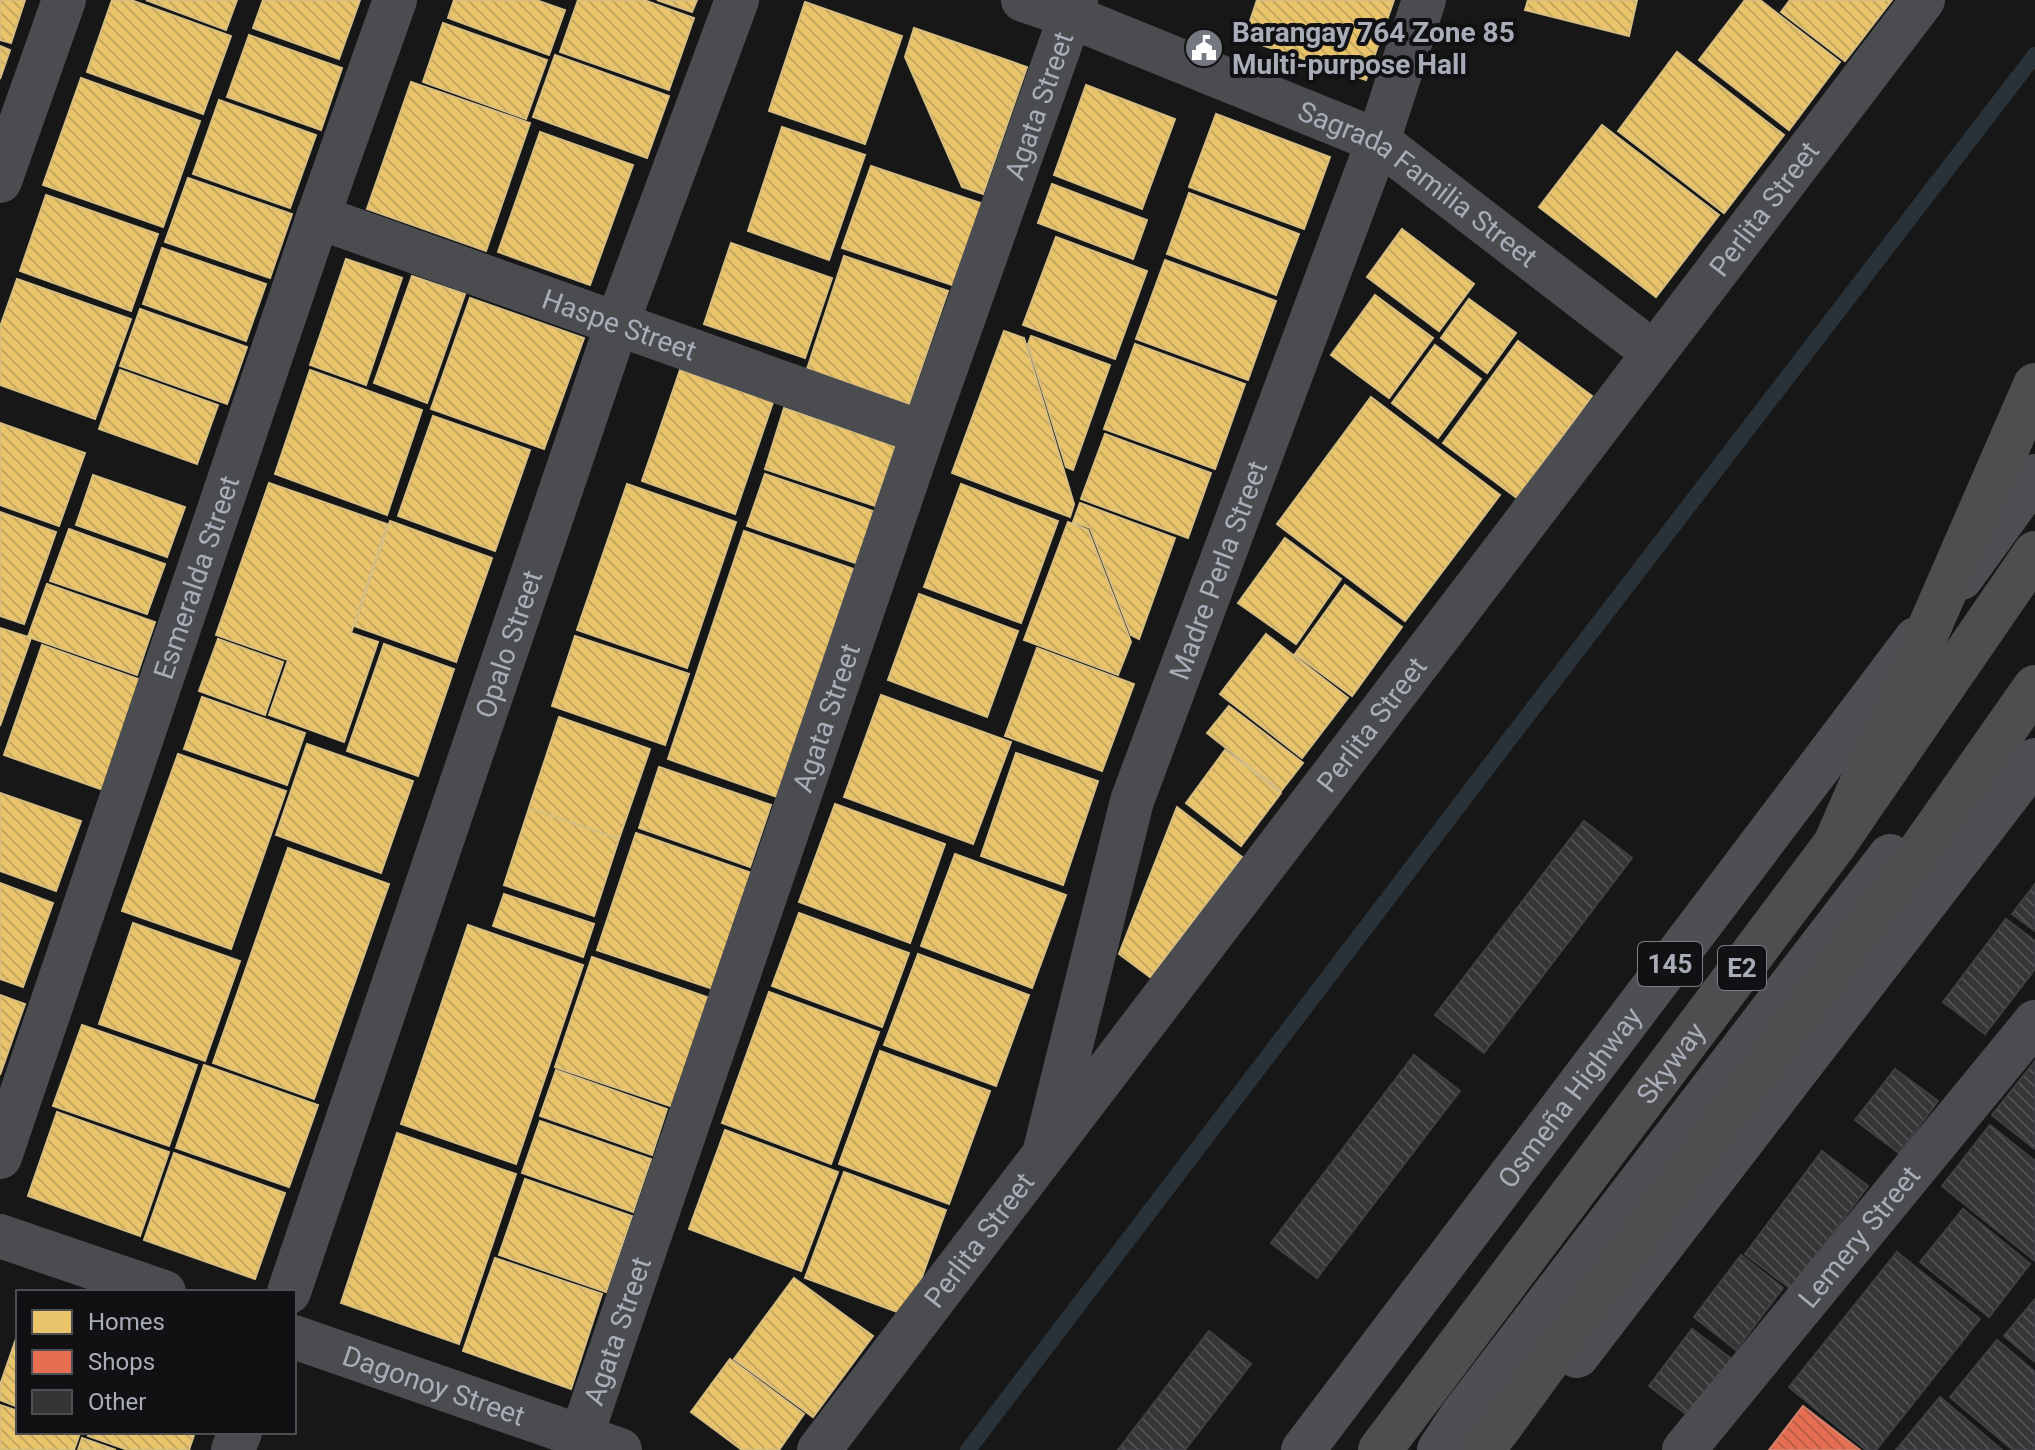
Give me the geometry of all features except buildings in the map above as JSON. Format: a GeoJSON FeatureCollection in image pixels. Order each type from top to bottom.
{"type":"FeatureCollection","features":[{"type":"Feature","properties":{"kind":"highway"},"geometry":{"type":"LineString","coordinates":[[1835,844],[2035,385]]}},
{"type":"Feature","properties":{"kind":"highway","name":"Skyway"},"geometry":{"type":"LineString","coordinates":[[1380,1450],[1835,844],[2035,553]]}},
{"type":"Feature","properties":{"kind":"highway"},"geometry":{"type":"LineString","coordinates":[[1482,1450],[1913,860],[2032,684]]}},
{"type":"Feature","properties":{"kind":"main road","name":"Osmeña Highway"},"geometry":{"type":"LineString","coordinates":[[1303,1450],[1940,607],[2035,476]]}},
{"type":"Feature","properties":{"kind":"main road"},"geometry":{"type":"LineString","coordinates":[[1439,1450],[1462,1415],[2032,684]]}},
{"type":"Feature","properties":{"kind":"main road"},"geometry":{"type":"LineString","coordinates":[[1505,1450],[2035,760]]}},
{"type":"Feature","properties":{"kind":"street"},"geometry":{"type":"LineString","coordinates":[[0,181],[64,0]]}},
{"type":"Feature","properties":{"kind":"street","name":"Esmeralda Street"},"geometry":{"type":"LineString","coordinates":[[0,1157],[318,217],[395,0]]}},
{"type":"Feature","properties":{"kind":"street","name":"Opalo Street"},"geometry":{"type":"LineString","coordinates":[[290,1290],[617,324],[737,0]]}},
{"type":"Feature","properties":{"kind":"street","name":"Sagrada Familia Street"},"geometry":{"type":"LineString","coordinates":[[1023,0],[1073,8],[1378,141],[1654,353]]}},
{"type":"Feature","properties":{"kind":"street","name":"Madre Perla Street"},"geometry":{"type":"LineString","coordinates":[[1045,1150],[1132,801],[1378,141],[1424,0]]}},
{"type":"Feature","properties":{"kind":"street","name":"Perlita Street"},"geometry":{"type":"LineString","coordinates":[[819,1450],[1923,0]]}},
{"type":"Feature","properties":{"kind":"street","name":"Agata Street"},"geometry":{"type":"LineString","coordinates":[[601,1443],[923,433],[1073,8]]}},
{"type":"Feature","properties":{"kind":"street","name":"Haspe Street"},"geometry":{"type":"LineString","coordinates":[[318,217],[923,433]]}},
{"type":"Feature","properties":{"kind":"street","name":"Lemery Street"},"geometry":{"type":"LineString","coordinates":[[1684,1450],[2035,1022]]}},
{"type":"Feature","properties":{"kind":"street"},"geometry":{"type":"LineString","coordinates":[[0,1236],[158,1290]]}},
{"type":"Feature","properties":{"kind":"street","name":"Dagonoy Street"},"geometry":{"type":"LineString","coordinates":[[296,1338],[601,1443]]}},
{"type":"Feature","properties":{"kind":"waterway"},"geometry":{"type":"LineString","coordinates":[[968,1450],[2035,55]]}},
{"type":"Feature","properties":{"kind":"place","name":"Barangay 764 Zone 85 Multi-purpose Hall"},"geometry":{"type":"Point","coordinates":[1204,48]}}]}
